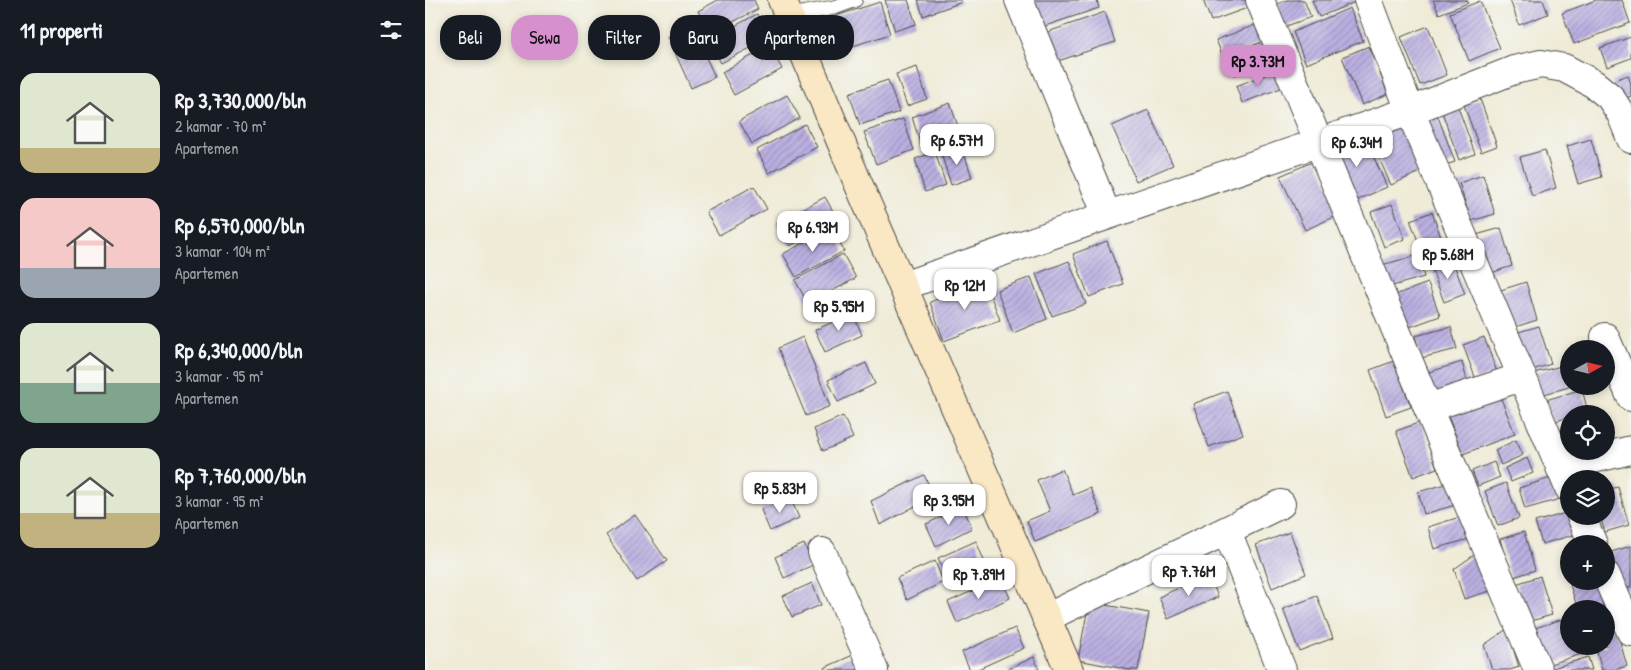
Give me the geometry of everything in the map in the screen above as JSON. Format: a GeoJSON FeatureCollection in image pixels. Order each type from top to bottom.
{"type":"FeatureCollection","features":[{"type":"Feature","properties":{"kind":"street"},"geometry":{"type":"LineString","coordinates":[[1019,0],[1107,215]]}},
{"type":"Feature","properties":{"kind":"street"},"geometry":{"type":"LineString","coordinates":[[1259,0],[1539,670]]}},
{"type":"Feature","properties":{"kind":"street"},"geometry":{"type":"LineString","coordinates":[[1368,0],[1410,111],[1561,470]]}},
{"type":"Feature","properties":{"kind":"street"},"geometry":{"type":"LineString","coordinates":[[785,8],[1069,670]]}},
{"type":"Feature","properties":{"kind":"street"},"geometry":{"type":"LineString","coordinates":[[903,286],[1410,111],[1514,70],[1541,64],[1564,68],[1594,84],[1610,97],[1626,112],[1631,139]]}},
{"type":"Feature","properties":{"kind":"street"},"geometry":{"type":"LineString","coordinates":[[1605,336],[1631,397]]}},
{"type":"Feature","properties":{"kind":"street"},"geometry":{"type":"LineString","coordinates":[[1428,408],[1521,377]]}},
{"type":"Feature","properties":{"kind":"street"},"geometry":{"type":"LineString","coordinates":[[1581,470],[1631,450]]}},
{"type":"Feature","properties":{"kind":"street"},"geometry":{"type":"LineString","coordinates":[[1046,618],[1281,504]]}},
{"type":"Feature","properties":{"kind":"street"},"geometry":{"type":"LineString","coordinates":[[1227,531],[1282,670]]}},
{"type":"Feature","properties":{"kind":"street"},"geometry":{"type":"LineString","coordinates":[[822,552],[874,670]]}},
{"type":"Feature","properties":{"kind":"street"},"geometry":{"type":"LineString","coordinates":[[1613,590],[1631,632]]}},
{"type":"Feature","properties":{"kind":"lane"},"geometry":{"type":"LineString","coordinates":[[785,8],[836,7],[855,0]]}},
{"type":"Feature","properties":{"kind":"building"},"geometry":{"type":"Polygon","coordinates":[[[718,0],[754,0],[758,9],[736,20],[736,15],[700,15],[698,11],[718,0]]]}},
{"type":"Feature","properties":{"kind":"building"},"geometry":{"type":"Polygon","coordinates":[[[885,0],[908,0],[916,24],[895,31],[885,0]]]}},
{"type":"Feature","properties":{"kind":"building"},"geometry":{"type":"Polygon","coordinates":[[[918,0],[961,0],[962,2],[923,16],[918,0]]]}},
{"type":"Feature","properties":{"kind":"building"},"geometry":{"type":"Polygon","coordinates":[[[1026,0],[1097,0],[1099,8],[1036,29],[1026,0]]]}},
{"type":"Feature","properties":{"kind":"building"},"geometry":{"type":"Polygon","coordinates":[[[1203,0],[1247,0],[1250,7],[1211,21],[1203,0]]]}},
{"type":"Feature","properties":{"kind":"building"},"geometry":{"type":"Polygon","coordinates":[[[1287,0],[1304,0],[1311,17],[1284,27],[1275,5],[1287,0]]]}},
{"type":"Feature","properties":{"kind":"building"},"geometry":{"type":"Polygon","coordinates":[[[1312,0],[1354,0],[1355,2],[1319,17],[1312,0]]]}},
{"type":"Feature","properties":{"kind":"building"},"geometry":{"type":"Polygon","coordinates":[[[1433,0],[1467,0],[1468,3],[1439,14],[1433,0]]]}},
{"type":"Feature","properties":{"kind":"building"},"geometry":{"type":"Polygon","coordinates":[[[1510,0],[1543,0],[1548,14],[1519,25],[1510,0]]]}},
{"type":"Feature","properties":{"kind":"building"},"geometry":{"type":"Polygon","coordinates":[[[1596,0],[1622,0],[1630,23],[1574,44],[1562,13],[1596,0]]]}},
{"type":"Feature","properties":{"kind":"building"},"geometry":{"type":"Polygon","coordinates":[[[1480,1],[1500,48],[1469,61],[1450,13],[1480,1]]]}},
{"type":"Feature","properties":{"kind":"building"},"geometry":{"type":"Polygon","coordinates":[[[880,2],[890,34],[854,46],[854,15],[839,15],[880,2]]]}},
{"type":"Feature","properties":{"kind":"building"},"geometry":{"type":"Polygon","coordinates":[[[1350,8],[1363,41],[1306,64],[1293,32],[1350,8]]]}},
{"type":"Feature","properties":{"kind":"building"},"geometry":{"type":"Polygon","coordinates":[[[1105,12],[1115,42],[1052,63],[1042,34],[1105,12]]]}},
{"type":"Feature","properties":{"kind":"building"},"geometry":{"type":"Polygon","coordinates":[[[746,20],[746,50],[736,55],[736,25],[746,20]]]}},
{"type":"Feature","properties":{"kind":"building"},"geometry":{"type":"Polygon","coordinates":[[[1255,25],[1262,42],[1223,57],[1216,40],[1255,25]]]}},
{"type":"Feature","properties":{"kind":"building"},"geometry":{"type":"Polygon","coordinates":[[[1428,26],[1447,75],[1420,85],[1401,37],[1428,26]]]}},
{"type":"Feature","properties":{"kind":"building"},"geometry":{"type":"Polygon","coordinates":[[[1631,37],[1631,58],[1607,67],[1600,48],[1631,37]]]}},
{"type":"Feature","properties":{"kind":"building"},"geometry":{"type":"Polygon","coordinates":[[[1267,43],[1274,59],[1235,75],[1229,58],[1267,43]]]}},
{"type":"Feature","properties":{"kind":"building"},"geometry":{"type":"Polygon","coordinates":[[[1369,46],[1388,94],[1362,105],[1342,57],[1369,46]]]}},
{"type":"Feature","properties":{"kind":"building"},"geometry":{"type":"Polygon","coordinates":[[[746,59],[777,60],[782,69],[734,95],[722,72],[746,59]]]}},
{"type":"Feature","properties":{"kind":"building"},"geometry":{"type":"Polygon","coordinates":[[[678,60],[707,60],[715,77],[691,88],[678,60]]]}},
{"type":"Feature","properties":{"kind":"building"},"geometry":{"type":"Polygon","coordinates":[[[917,67],[927,99],[907,106],[896,74],[917,67]]]}},
{"type":"Feature","properties":{"kind":"building"},"geometry":{"type":"Polygon","coordinates":[[[1274,71],[1281,88],[1242,103],[1236,86],[1274,71]]]}},
{"type":"Feature","properties":{"kind":"building"},"geometry":{"type":"Polygon","coordinates":[[[1628,75],[1631,84],[1631,96],[1620,100],[1612,81],[1628,75]]]}},
{"type":"Feature","properties":{"kind":"building"},"geometry":{"type":"Polygon","coordinates":[[[888,80],[899,112],[860,125],[849,93],[888,80]]]}},
{"type":"Feature","properties":{"kind":"building"},"geometry":{"type":"Polygon","coordinates":[[[787,95],[800,118],[752,144],[739,121],[787,95]]]}},
{"type":"Feature","properties":{"kind":"building"},"geometry":{"type":"Polygon","coordinates":[[[1480,99],[1497,146],[1481,152],[1464,105],[1480,99]]]}},
{"type":"Feature","properties":{"kind":"building"},"geometry":{"type":"Polygon","coordinates":[[[950,103],[961,135],[922,149],[912,117],[950,103]]]}},
{"type":"Feature","properties":{"kind":"building"},"geometry":{"type":"Polygon","coordinates":[[[1458,107],[1475,154],[1459,160],[1442,112],[1458,107]]]}},
{"type":"Feature","properties":{"kind":"building"},"geometry":{"type":"Polygon","coordinates":[[[1148,110],[1173,165],[1136,181],[1112,126],[1148,110]]]}},
{"type":"Feature","properties":{"kind":"building"},"geometry":{"type":"Polygon","coordinates":[[[1437,114],[1455,162],[1439,167],[1421,121],[1437,114]]]}},
{"type":"Feature","properties":{"kind":"building"},"geometry":{"type":"Polygon","coordinates":[[[1403,115],[1427,169],[1391,185],[1367,131],[1403,115]]]}},
{"type":"Feature","properties":{"kind":"building"},"geometry":{"type":"Polygon","coordinates":[[[903,119],[914,150],[876,164],[864,132],[903,119]]]}},
{"type":"Feature","properties":{"kind":"building"},"geometry":{"type":"Polygon","coordinates":[[[805,124],[817,147],[769,173],[757,150],[805,124]]]}},
{"type":"Feature","properties":{"kind":"building"},"geometry":{"type":"Polygon","coordinates":[[[1363,133],[1387,187],[1351,203],[1327,149],[1363,133]]]}},
{"type":"Feature","properties":{"kind":"building"},"geometry":{"type":"Polygon","coordinates":[[[1591,139],[1602,177],[1578,184],[1567,146],[1591,139]]]}},
{"type":"Feature","properties":{"kind":"building"},"geometry":{"type":"Polygon","coordinates":[[[962,146],[972,178],[951,185],[941,153],[962,146]]]}},
{"type":"Feature","properties":{"kind":"building"},"geometry":{"type":"Polygon","coordinates":[[[1545,150],[1556,188],[1532,196],[1520,157],[1545,150]]]}},
{"type":"Feature","properties":{"kind":"building"},"geometry":{"type":"Polygon","coordinates":[[[935,152],[946,185],[925,192],[915,159],[935,152]]]}},
{"type":"Feature","properties":{"kind":"building"},"geometry":{"type":"Polygon","coordinates":[[[1317,160],[1341,214],[1305,230],[1280,176],[1317,160]]]}},
{"type":"Feature","properties":{"kind":"building"},"geometry":{"type":"Polygon","coordinates":[[[1483,175],[1495,214],[1471,221],[1459,183],[1483,175]]]}},
{"type":"Feature","properties":{"kind":"building"},"geometry":{"type":"Polygon","coordinates":[[[754,186],[767,209],[719,235],[706,212],[754,186]]]}},
{"type":"Feature","properties":{"kind":"building"},"geometry":{"type":"Polygon","coordinates":[[[825,197],[838,220],[790,246],[777,223],[825,197]]]}},
{"type":"Feature","properties":{"kind":"building"},"geometry":{"type":"Polygon","coordinates":[[[1392,204],[1405,239],[1384,247],[1371,212],[1392,204]]]}},
{"type":"Feature","properties":{"kind":"building"},"geometry":{"type":"Polygon","coordinates":[[[1432,212],[1444,246],[1423,254],[1410,220],[1432,212]]]}},
{"type":"Feature","properties":{"kind":"building"},"geometry":{"type":"Polygon","coordinates":[[[831,228],[844,251],[796,277],[783,254],[831,228]]]}},
{"type":"Feature","properties":{"kind":"building"},"geometry":{"type":"Polygon","coordinates":[[[1501,228],[1512,266],[1488,274],[1476,235],[1501,228]]]}},
{"type":"Feature","properties":{"kind":"building"},"geometry":{"type":"Polygon","coordinates":[[[1107,241],[1123,284],[1089,297],[1073,254],[1107,241]]]}},
{"type":"Feature","properties":{"kind":"building"},"geometry":{"type":"Polygon","coordinates":[[[843,254],[856,278],[808,304],[795,280],[843,254]]]}},
{"type":"Feature","properties":{"kind":"building"},"geometry":{"type":"Polygon","coordinates":[[[1418,255],[1424,277],[1389,287],[1382,265],[1418,255]]]}},
{"type":"Feature","properties":{"kind":"building"},"geometry":{"type":"Polygon","coordinates":[[[1452,259],[1465,294],[1444,302],[1431,267],[1452,259]]]}},
{"type":"Feature","properties":{"kind":"building"},"geometry":{"type":"Polygon","coordinates":[[[1069,261],[1086,304],[1052,316],[1036,274],[1069,261]]]}},
{"type":"Feature","properties":{"kind":"building"},"geometry":{"type":"Polygon","coordinates":[[[1031,277],[1047,319],[1013,333],[997,290],[1031,277]]]}},
{"type":"Feature","properties":{"kind":"building"},"geometry":{"type":"Polygon","coordinates":[[[985,281],[1000,320],[944,341],[930,302],[985,281]]]}},
{"type":"Feature","properties":{"kind":"building"},"geometry":{"type":"Polygon","coordinates":[[[1526,282],[1537,320],[1512,328],[1501,290],[1526,282]]]}},
{"type":"Feature","properties":{"kind":"building"},"geometry":{"type":"Polygon","coordinates":[[[1428,283],[1440,316],[1407,328],[1395,295],[1428,283]]]}},
{"type":"Feature","properties":{"kind":"building"},"geometry":{"type":"Polygon","coordinates":[[[853,313],[862,335],[825,352],[815,330],[853,313]]]}},
{"type":"Feature","properties":{"kind":"building"},"geometry":{"type":"Polygon","coordinates":[[[1539,326],[1551,364],[1526,372],[1515,333],[1539,326]]]}},
{"type":"Feature","properties":{"kind":"building"},"geometry":{"type":"Polygon","coordinates":[[[1451,327],[1457,349],[1421,358],[1415,336],[1451,327]]]}},
{"type":"Feature","properties":{"kind":"building"},"geometry":{"type":"Polygon","coordinates":[[[803,337],[830,406],[806,416],[778,348],[803,337]]]}},
{"type":"Feature","properties":{"kind":"building"},"geometry":{"type":"Polygon","coordinates":[[[1484,337],[1497,372],[1476,380],[1463,345],[1484,337]]]}},
{"type":"Feature","properties":{"kind":"building"},"geometry":{"type":"Polygon","coordinates":[[[1394,361],[1411,407],[1386,416],[1370,370],[1394,361]]]}},
{"type":"Feature","properties":{"kind":"building"},"geometry":{"type":"Polygon","coordinates":[[[1462,362],[1468,384],[1433,395],[1426,373],[1462,362]]]}},
{"type":"Feature","properties":{"kind":"building"},"geometry":{"type":"Polygon","coordinates":[[[866,363],[875,384],[838,402],[828,380],[866,363]]]}},
{"type":"Feature","properties":{"kind":"building"},"geometry":{"type":"Polygon","coordinates":[[[1560,366],[1560,390],[1541,395],[1534,373],[1560,366]]]}},
{"type":"Feature","properties":{"kind":"building"},"geometry":{"type":"Polygon","coordinates":[[[1227,391],[1243,434],[1209,447],[1193,404],[1227,391]]]}},
{"type":"Feature","properties":{"kind":"building"},"geometry":{"type":"Polygon","coordinates":[[[1562,395],[1584,395],[1586,405],[1560,405],[1560,420],[1553,422],[1546,400],[1562,395]]]}},
{"type":"Feature","properties":{"kind":"building"},"geometry":{"type":"Polygon","coordinates":[[[1500,396],[1515,434],[1463,454],[1448,416],[1500,396]]]}},
{"type":"Feature","properties":{"kind":"building"},"geometry":{"type":"Polygon","coordinates":[[[843,416],[853,438],[823,451],[814,429],[843,416]]]}},
{"type":"Feature","properties":{"kind":"building"},"geometry":{"type":"Polygon","coordinates":[[[1421,422],[1437,468],[1413,477],[1396,431],[1421,422]]]}},
{"type":"Feature","properties":{"kind":"building"},"geometry":{"type":"Polygon","coordinates":[[[1560,430],[1560,450],[1554,432],[1560,430]]]}},
{"type":"Feature","properties":{"kind":"building"},"geometry":{"type":"Polygon","coordinates":[[[1516,440],[1523,455],[1501,465],[1495,450],[1516,440]]]}},
{"type":"Feature","properties":{"kind":"building"},"geometry":{"type":"Polygon","coordinates":[[[1527,458],[1533,473],[1511,482],[1505,468],[1527,458]]]}},
{"type":"Feature","properties":{"kind":"building"},"geometry":{"type":"Polygon","coordinates":[[[1494,462],[1500,477],[1478,486],[1472,471],[1494,462]]]}},
{"type":"Feature","properties":{"kind":"building"},"geometry":{"type":"Polygon","coordinates":[[[1062,469],[1073,495],[1090,488],[1101,514],[1035,542],[1027,521],[1050,511],[1037,480],[1062,469]]]}},
{"type":"Feature","properties":{"kind":"building"},"geometry":{"type":"Polygon","coordinates":[[[924,475],[934,496],[880,525],[871,501],[924,475]]]}},
{"type":"Feature","properties":{"kind":"building"},"geometry":{"type":"Polygon","coordinates":[[[1554,477],[1560,499],[1525,509],[1519,488],[1554,477]]]}},
{"type":"Feature","properties":{"kind":"building"},"geometry":{"type":"Polygon","coordinates":[[[1453,482],[1459,504],[1424,514],[1418,492],[1453,482]]]}},
{"type":"Feature","properties":{"kind":"building"},"geometry":{"type":"Polygon","coordinates":[[[1506,483],[1519,518],[1498,526],[1485,491],[1506,483]]]}},
{"type":"Feature","properties":{"kind":"building"},"geometry":{"type":"Polygon","coordinates":[[[1618,487],[1629,525],[1605,532],[1603,525],[1615,525],[1615,488],[1618,487]]]}},
{"type":"Feature","properties":{"kind":"building"},"geometry":{"type":"Polygon","coordinates":[[[790,497],[799,518],[770,531],[761,510],[790,497]]]}},
{"type":"Feature","properties":{"kind":"building"},"geometry":{"type":"Polygon","coordinates":[[[963,507],[972,528],[936,546],[926,524],[963,507]]]}},
{"type":"Feature","properties":{"kind":"building"},"geometry":{"type":"Polygon","coordinates":[[[635,515],[667,561],[637,581],[606,535],[635,515]]]}},
{"type":"Feature","properties":{"kind":"building"},"geometry":{"type":"Polygon","coordinates":[[[1560,515],[1560,525],[1574,525],[1577,534],[1560,535],[1560,539],[1542,544],[1535,522],[1560,515]]]}},
{"type":"Feature","properties":{"kind":"building"},"geometry":{"type":"Polygon","coordinates":[[[1463,516],[1469,539],[1434,549],[1428,527],[1463,516]]]}},
{"type":"Feature","properties":{"kind":"building"},"geometry":{"type":"Polygon","coordinates":[[[1290,532],[1306,574],[1272,588],[1256,545],[1290,532]]]}},
{"type":"Feature","properties":{"kind":"building"},"geometry":{"type":"Polygon","coordinates":[[[1524,532],[1535,570],[1511,578],[1500,539],[1524,532]]]}},
{"type":"Feature","properties":{"kind":"building"},"geometry":{"type":"Polygon","coordinates":[[[976,541],[985,563],[949,580],[938,558],[976,541]]]}},
{"type":"Feature","properties":{"kind":"building"},"geometry":{"type":"Polygon","coordinates":[[[804,544],[813,565],[784,578],[775,557],[804,544]]]}},
{"type":"Feature","properties":{"kind":"building"},"geometry":{"type":"Polygon","coordinates":[[[1631,546],[1631,587],[1623,590],[1615,565],[1615,551],[1631,546]]]}},
{"type":"Feature","properties":{"kind":"building"},"geometry":{"type":"Polygon","coordinates":[[[1477,553],[1490,591],[1464,599],[1454,569],[1477,553]]]}},
{"type":"Feature","properties":{"kind":"building"},"geometry":{"type":"Polygon","coordinates":[[[935,561],[943,582],[907,600],[897,578],[935,561]]]}},
{"type":"Feature","properties":{"kind":"building"},"geometry":{"type":"Polygon","coordinates":[[[1209,574],[1218,597],[1168,619],[1159,597],[1209,574]]]}},
{"type":"Feature","properties":{"kind":"building"},"geometry":{"type":"Polygon","coordinates":[[[1540,576],[1552,615],[1527,622],[1516,584],[1540,576]]]}},
{"type":"Feature","properties":{"kind":"building"},"geometry":{"type":"Polygon","coordinates":[[[1001,578],[1010,598],[957,623],[948,602],[1001,578]]]}},
{"type":"Feature","properties":{"kind":"building"},"geometry":{"type":"Polygon","coordinates":[[[812,583],[821,605],[792,617],[783,596],[812,583]]]}},
{"type":"Feature","properties":{"kind":"building"},"geometry":{"type":"Polygon","coordinates":[[[1572,590],[1599,590],[1601,600],[1575,600],[1572,590]]]}},
{"type":"Feature","properties":{"kind":"building"},"geometry":{"type":"Polygon","coordinates":[[[1317,596],[1333,638],[1299,651],[1283,609],[1317,596]]]}},
{"type":"Feature","properties":{"kind":"building"},"geometry":{"type":"Polygon","coordinates":[[[1089,602],[1149,613],[1138,670],[1078,660],[1089,602]]]}},
{"type":"Feature","properties":{"kind":"building"},"geometry":{"type":"Polygon","coordinates":[[[1560,620],[1560,655],[1579,655],[1547,665],[1535,628],[1560,620]]]}},
{"type":"Feature","properties":{"kind":"building"},"geometry":{"type":"Polygon","coordinates":[[[1015,628],[1024,648],[976,670],[970,670],[962,652],[1015,628]]]}},
{"type":"Feature","properties":{"kind":"building"},"geometry":{"type":"Polygon","coordinates":[[[1615,628],[1627,666],[1614,670],[1602,670],[1598,655],[1615,655],[1615,628]]]}},
{"type":"Feature","properties":{"kind":"building"},"geometry":{"type":"Polygon","coordinates":[[[1507,629],[1519,667],[1510,670],[1492,670],[1484,645],[1507,629]]]}},
{"type":"Feature","properties":{"kind":"building"},"geometry":{"type":"Polygon","coordinates":[[[853,655],[859,670],[825,670],[824,668],[853,655]]]}},
{"type":"Feature","properties":{"kind":"building"},"geometry":{"type":"Polygon","coordinates":[[[1034,657],[1039,670],[1006,670],[1034,657]]]}},
{"type":"Feature","properties":{"kind":"building"},"geometry":{"type":"Polygon","coordinates":[[[1588,657],[1592,670],[1547,670],[1588,657]]]}}]}
